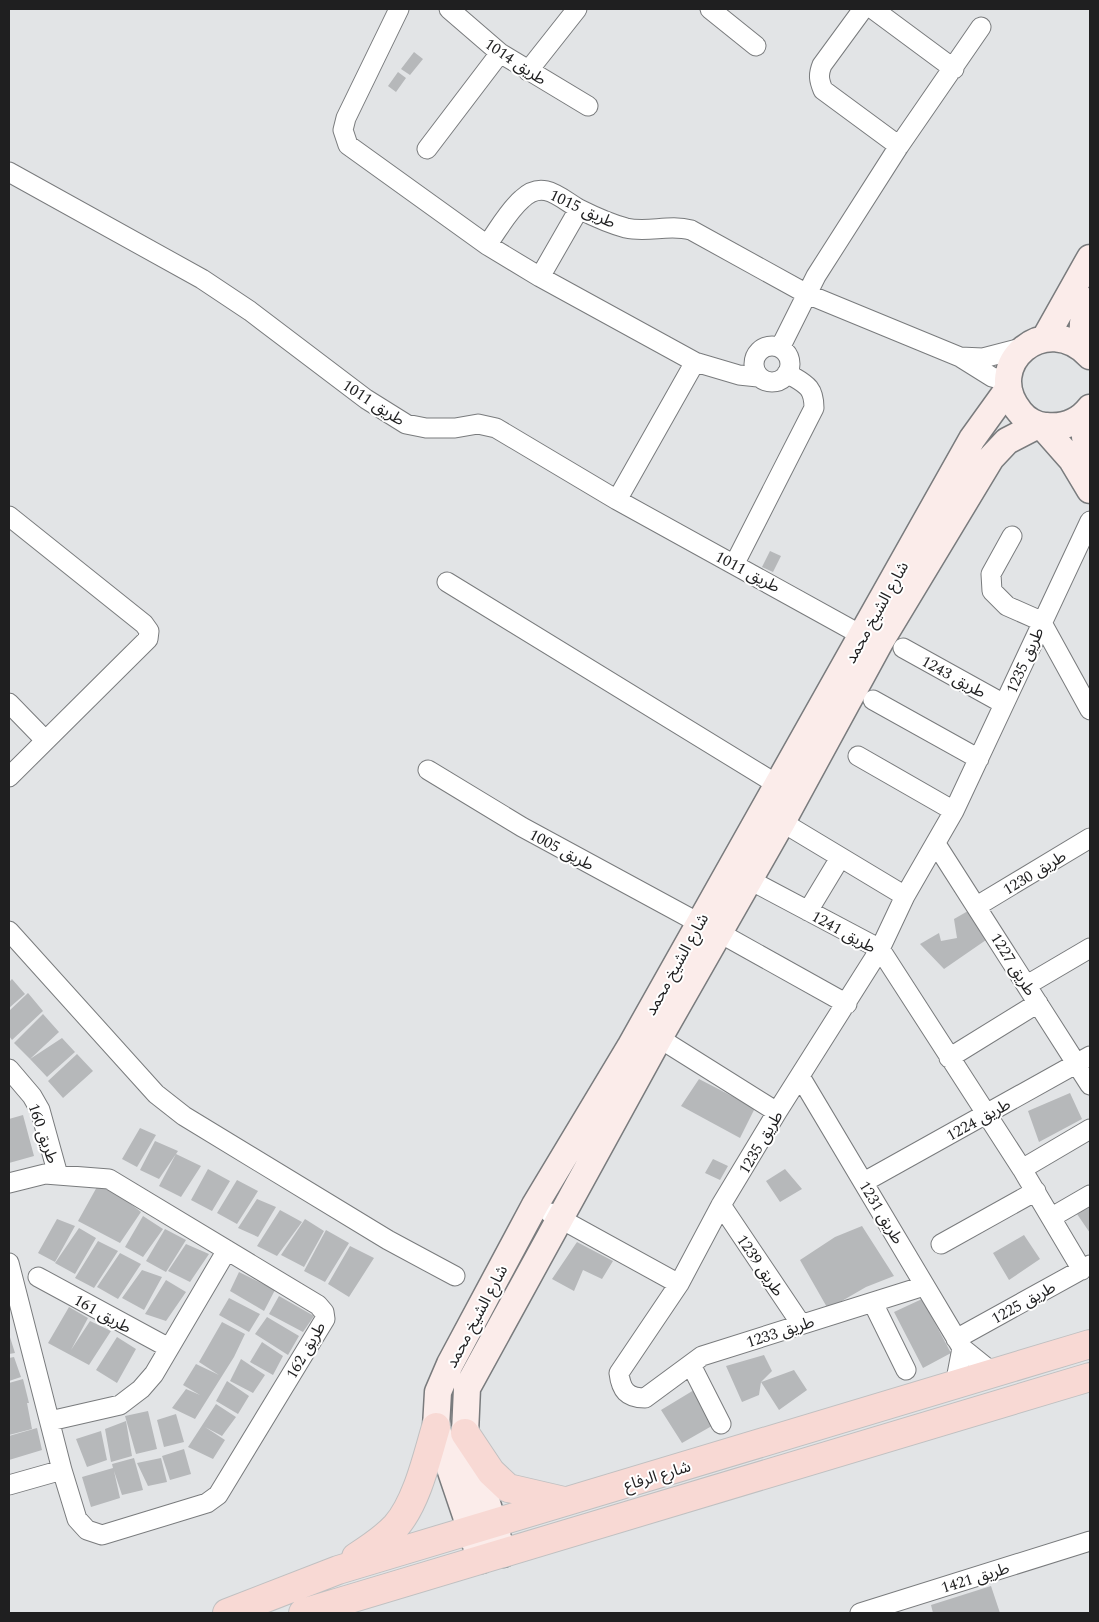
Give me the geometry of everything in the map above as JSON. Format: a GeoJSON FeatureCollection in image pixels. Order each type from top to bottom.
{"type":"FeatureCollection","features":[{"type":"Feature","properties":{"kind":"main road","name":"شارع الرفاع"},"geometry":{"type":"LineString","coordinates":[[227,1613],[338,1570],[1090,1344]]}},
{"type":"Feature","properties":{"kind":"main road","name":"شارع الرفاع"},"geometry":{"type":"LineString","coordinates":[[303,1613],[1090,1376]]}},
{"type":"Feature","properties":{"kind":"main road"},"geometry":{"type":"LineString","coordinates":[[338,1570],[381,1540],[397,1525],[406,1511],[419,1480],[436,1426]]}},
{"type":"Feature","properties":{"kind":"main road"},"geometry":{"type":"LineString","coordinates":[[465,1433],[491,1472],[508,1488],[568,1502]]}},
{"type":"Feature","properties":{"kind":"street"},"geometry":{"type":"LineString","coordinates":[[399,9],[346,118],[343,130],[348,145],[487,245],[540,277],[695,362],[739,375],[758,377],[774,382],[782,379],[787,373],[789,358],[780,348],[772,346],[763,347],[757,353],[754,369],[758,377]]}},
{"type":"Feature","properties":{"kind":"street","name":"طريق 1014"},"geometry":{"type":"LineString","coordinates":[[449,9],[500,53],[588,106]]}},
{"type":"Feature","properties":{"kind":"street"},"geometry":{"type":"LineString","coordinates":[[528,71],[577,9]]}},
{"type":"Feature","properties":{"kind":"street"},"geometry":{"type":"LineString","coordinates":[[710,9],[756,46]]}},
{"type":"Feature","properties":{"kind":"street"},"geometry":{"type":"LineString","coordinates":[[863,9],[822,65],[818,74],[823,90],[899,146]]}},
{"type":"Feature","properties":{"kind":"street"},"geometry":{"type":"LineString","coordinates":[[873,9],[954,69]]}},
{"type":"Feature","properties":{"kind":"street"},"geometry":{"type":"LineString","coordinates":[[780,348],[816,276],[899,146],[954,69],[981,27]]}},
{"type":"Feature","properties":{"kind":"street"},"geometry":{"type":"LineString","coordinates":[[427,149],[500,53]]}},
{"type":"Feature","properties":{"kind":"street","name":"طريق 1011"},"geometry":{"type":"LineString","coordinates":[[9,172],[202,279],[250,312],[358,393],[406,424],[426,428],[455,428],[478,424],[496,428],[617,500],[735,563],[863,636]]}},
{"type":"Feature","properties":{"kind":"street","name":"طريق 1015"},"geometry":{"type":"LineString","coordinates":[[487,245],[523,197],[535,191],[546,189],[557,193],[579,209],[625,228],[641,230],[679,227],[690,230],[807,294],[960,357],[1008,385]]}},
{"type":"Feature","properties":{"kind":"street"},"geometry":{"type":"LineString","coordinates":[[540,277],[579,209]]}},
{"type":"Feature","properties":{"kind":"street"},"geometry":{"type":"LineString","coordinates":[[1035,342],[1090,258]]}},
{"type":"Feature","properties":{"kind":"street"},"geometry":{"type":"LineString","coordinates":[[1086,352],[1083,323],[1090,301]]}},
{"type":"Feature","properties":{"kind":"street"},"geometry":{"type":"LineString","coordinates":[[1035,342],[1058,337],[1071,340],[1086,352]]}},
{"type":"Feature","properties":{"kind":"street","name":"طريق 1015"},"geometry":{"type":"LineString","coordinates":[[960,357],[982,358],[1035,342]]}},
{"type":"Feature","properties":{"kind":"street","name":"شارع الشيخ محمد"},"geometry":{"type":"LineString","coordinates":[[482,1526],[465,1433],[467,1388],[658,1038],[778,785],[972,439],[1008,385],[1013,362],[1035,342]]}},
{"type":"Feature","properties":{"kind":"street"},"geometry":{"type":"LineString","coordinates":[[617,500],[695,362]]}},
{"type":"Feature","properties":{"kind":"street"},"geometry":{"type":"LineString","coordinates":[[735,563],[814,408],[814,395],[808,386],[787,373]]}},
{"type":"Feature","properties":{"kind":"street"},"geometry":{"type":"LineString","coordinates":[[1008,385],[1014,404],[1024,417],[1040,426],[1072,460],[1090,490]]}},
{"type":"Feature","properties":{"kind":"street"},"geometry":{"type":"LineString","coordinates":[[1040,426],[1057,427],[1072,424],[1088,412]]}},
{"type":"Feature","properties":{"kind":"street"},"geometry":{"type":"LineString","coordinates":[[1088,412],[1085,437],[1090,455]]}},
{"type":"Feature","properties":{"kind":"street","name":"شارع الشيخ محمد"},"geometry":{"type":"LineString","coordinates":[[492,1557],[482,1526],[436,1426],[438,1392],[450,1364],[536,1205],[630,1047],[709,928],[748,879],[782,822],[880,642],[991,458],[1007,441],[1040,426]]}},
{"type":"Feature","properties":{"kind":"street"},"geometry":{"type":"LineString","coordinates":[[9,516],[144,624],[149,631],[148,639],[9,777]]}},
{"type":"Feature","properties":{"kind":"street","name":"طريق 1235"},"geometry":{"type":"LineString","coordinates":[[621,1387],[619,1373],[679,1284],[721,1205],[880,949],[905,896],[954,811],[1090,521]]}},
{"type":"Feature","properties":{"kind":"street"},"geometry":{"type":"LineString","coordinates":[[1012,536],[990,574],[992,591],[1007,606],[1042,621],[1090,710]]}},
{"type":"Feature","properties":{"kind":"street","name":"طريق 1235"},"geometry":{"type":"LineString","coordinates":[[1071,563],[1090,540]]}},
{"type":"Feature","properties":{"kind":"street"},"geometry":{"type":"LineString","coordinates":[[447,582],[778,785]]}},
{"type":"Feature","properties":{"kind":"street","name":"طريق 1243"},"geometry":{"type":"LineString","coordinates":[[903,648],[1004,704]]}},
{"type":"Feature","properties":{"kind":"street"},"geometry":{"type":"LineString","coordinates":[[873,700],[979,759]]}},
{"type":"Feature","properties":{"kind":"street"},"geometry":{"type":"LineString","coordinates":[[9,703],[45,740]]}},
{"type":"Feature","properties":{"kind":"street"},"geometry":{"type":"LineString","coordinates":[[858,756],[954,811]]}},
{"type":"Feature","properties":{"kind":"street","name":"طريق 1005"},"geometry":{"type":"LineString","coordinates":[[428,770],[522,827],[709,928]]}},
{"type":"Feature","properties":{"kind":"street"},"geometry":{"type":"LineString","coordinates":[[782,822],[905,896]]}},
{"type":"Feature","properties":{"kind":"street","name":"طريق 1230"},"geometry":{"type":"LineString","coordinates":[[977,906],[1090,838]]}},
{"type":"Feature","properties":{"kind":"street","name":"طريق 1227"},"geometry":{"type":"LineString","coordinates":[[936,844],[1038,1003],[1084,1059],[1090,1085]]}},
{"type":"Feature","properties":{"kind":"street"},"geometry":{"type":"LineString","coordinates":[[808,911],[840,858]]}},
{"type":"Feature","properties":{"kind":"street","name":"طريق 1241"},"geometry":{"type":"LineString","coordinates":[[748,879],[880,949],[1086,1268]]}},
{"type":"Feature","properties":{"kind":"street"},"geometry":{"type":"LineString","coordinates":[[709,928],[847,1004]]}},
{"type":"Feature","properties":{"kind":"street"},"geometry":{"type":"LineString","coordinates":[[9,932],[156,1094],[184,1116],[388,1240],[455,1276]]}},
{"type":"Feature","properties":{"kind":"street"},"geometry":{"type":"LineString","coordinates":[[1027,985],[1090,948]]}},
{"type":"Feature","properties":{"kind":"street"},"geometry":{"type":"LineString","coordinates":[[949,1058],[1038,1003]]}},
{"type":"Feature","properties":{"kind":"street"},"geometry":{"type":"LineString","coordinates":[[658,1038],[777,1112]]}},
{"type":"Feature","properties":{"kind":"street","name":"طريق 1224"},"geometry":{"type":"LineString","coordinates":[[864,1182],[1084,1059]]}},
{"type":"Feature","properties":{"kind":"street","name":"طريق 160"},"geometry":{"type":"LineString","coordinates":[[9,1069],[32,1096],[40,1110],[58,1175]]}},
{"type":"Feature","properties":{"kind":"street","name":"طريق 1231"},"geometry":{"type":"LineString","coordinates":[[801,1078],[959,1344],[993,1373]]}},
{"type":"Feature","properties":{"kind":"street"},"geometry":{"type":"LineString","coordinates":[[1022,1169],[1090,1129]]}},
{"type":"Feature","properties":{"kind":"street","name":"طريق 162"},"geometry":{"type":"LineString","coordinates":[[9,1184],[45,1174],[109,1179],[318,1305],[324,1312],[325,1319],[218,1495],[207,1503],[102,1535],[86,1530],[78,1519],[62,1470]]}},
{"type":"Feature","properties":{"kind":"street"},"geometry":{"type":"LineString","coordinates":[[940,1244],[1036,1191]]}},
{"type":"Feature","properties":{"kind":"street"},"geometry":{"type":"LineString","coordinates":[[1052,1218],[1090,1195]]}},
{"type":"Feature","properties":{"kind":"street"},"geometry":{"type":"LineString","coordinates":[[536,1205],[679,1284]]}},
{"type":"Feature","properties":{"kind":"street","name":"طريق 1239"},"geometry":{"type":"LineString","coordinates":[[721,1205],[801,1324]]}},
{"type":"Feature","properties":{"kind":"street"},"geometry":{"type":"LineString","coordinates":[[50,1421],[120,1405],[141,1389],[154,1374],[227,1250]]}},
{"type":"Feature","properties":{"kind":"street"},"geometry":{"type":"LineString","coordinates":[[9,1263],[14,1306],[50,1421],[62,1470],[9,1485]]}},
{"type":"Feature","properties":{"kind":"street","name":"طريق 1225"},"geometry":{"type":"LineString","coordinates":[[959,1344],[1086,1268]]}},
{"type":"Feature","properties":{"kind":"street","name":"طريق 161"},"geometry":{"type":"LineString","coordinates":[[38,1277],[169,1348]]}},
{"type":"Feature","properties":{"kind":"street","name":"طريق 1233"},"geometry":{"type":"LineString","coordinates":[[621,1387],[629,1395],[646,1398],[702,1356],[924,1286]]}},
{"type":"Feature","properties":{"kind":"street"},"geometry":{"type":"LineString","coordinates":[[873,1303],[906,1370]]}},
{"type":"Feature","properties":{"kind":"street"},"geometry":{"type":"LineString","coordinates":[[955,1385],[959,1344]]}},
{"type":"Feature","properties":{"kind":"street"},"geometry":{"type":"LineString","coordinates":[[691,1365],[721,1424]]}},
{"type":"Feature","properties":{"kind":"street","name":"طريق 1421"},"geometry":{"type":"LineString","coordinates":[[860,1613],[1090,1542]]}},
{"type":"Feature","properties":{"kind":"building"},"geometry":{"type":"Polygon","coordinates":[[[414,52],[423,59],[410,75],[401,69],[414,52]]]}},
{"type":"Feature","properties":{"kind":"building"},"geometry":{"type":"Polygon","coordinates":[[[398,72],[406,78],[396,92],[388,86],[398,72]]]}},
{"type":"Feature","properties":{"kind":"building"},"geometry":{"type":"Polygon","coordinates":[[[770,551],[781,556],[773,572],[762,567],[770,551]]]}},
{"type":"Feature","properties":{"kind":"building"},"geometry":{"type":"Polygon","coordinates":[[[968,911],[986,940],[944,969],[920,944],[939,933],[941,941],[957,938],[954,919],[968,911]]]}},
{"type":"Feature","properties":{"kind":"building"},"geometry":{"type":"Polygon","coordinates":[[[12,979],[25,994],[9,1008],[9,982],[12,979]]]}},
{"type":"Feature","properties":{"kind":"building"},"geometry":{"type":"Polygon","coordinates":[[[28,993],[43,1011],[12,1040],[9,1036],[9,1011],[28,993]]]}},
{"type":"Feature","properties":{"kind":"building"},"geometry":{"type":"Polygon","coordinates":[[[43,1014],[59,1032],[30,1059],[14,1043],[43,1014]]]}},
{"type":"Feature","properties":{"kind":"building"},"geometry":{"type":"Polygon","coordinates":[[[62,1038],[75,1052],[47,1077],[30,1059],[62,1038]]]}},
{"type":"Feature","properties":{"kind":"building"},"geometry":{"type":"Polygon","coordinates":[[[77,1054],[93,1071],[63,1098],[48,1081],[77,1054]]]}},
{"type":"Feature","properties":{"kind":"building"},"geometry":{"type":"Polygon","coordinates":[[[699,1079],[755,1108],[740,1138],[681,1106],[699,1079]]]}},
{"type":"Feature","properties":{"kind":"building"},"geometry":{"type":"Polygon","coordinates":[[[1070,1093],[1082,1119],[1039,1142],[1028,1111],[1070,1093]]]}},
{"type":"Feature","properties":{"kind":"building"},"geometry":{"type":"Polygon","coordinates":[[[23,1115],[34,1156],[9,1163],[9,1119],[23,1115]]]}},
{"type":"Feature","properties":{"kind":"building"},"geometry":{"type":"Polygon","coordinates":[[[140,1128],[156,1135],[137,1167],[122,1159],[140,1128]]]}},
{"type":"Feature","properties":{"kind":"building"},"geometry":{"type":"Polygon","coordinates":[[[155,1141],[178,1151],[159,1179],[140,1170],[155,1141]]]}},
{"type":"Feature","properties":{"kind":"building"},"geometry":{"type":"Polygon","coordinates":[[[176,1154],[201,1166],[181,1197],[159,1186],[176,1154]]]}},
{"type":"Feature","properties":{"kind":"building"},"geometry":{"type":"Polygon","coordinates":[[[713,1159],[728,1166],[720,1180],[705,1173],[713,1159]]]}},
{"type":"Feature","properties":{"kind":"building"},"geometry":{"type":"Polygon","coordinates":[[[208,1169],[230,1181],[212,1211],[191,1200],[208,1169]]]}},
{"type":"Feature","properties":{"kind":"building"},"geometry":{"type":"Polygon","coordinates":[[[785,1169],[802,1189],[780,1202],[766,1181],[785,1169]]]}},
{"type":"Feature","properties":{"kind":"building"},"geometry":{"type":"Polygon","coordinates":[[[237,1180],[258,1191],[237,1224],[217,1213],[237,1180]]]}},
{"type":"Feature","properties":{"kind":"building"},"geometry":{"type":"Polygon","coordinates":[[[98,1185],[123,1198],[141,1212],[120,1243],[78,1221],[98,1185]]]}},
{"type":"Feature","properties":{"kind":"building"},"geometry":{"type":"Polygon","coordinates":[[[257,1199],[276,1207],[258,1237],[238,1228],[257,1199]]]}},
{"type":"Feature","properties":{"kind":"building"},"geometry":{"type":"Polygon","coordinates":[[[1090,1205],[1090,1233],[1077,1214],[1090,1205]]]}},
{"type":"Feature","properties":{"kind":"building"},"geometry":{"type":"Polygon","coordinates":[[[280,1210],[302,1222],[277,1256],[257,1246],[280,1210]]]}},
{"type":"Feature","properties":{"kind":"building"},"geometry":{"type":"Polygon","coordinates":[[[143,1216],[163,1229],[143,1257],[125,1247],[143,1216]]]}},
{"type":"Feature","properties":{"kind":"building"},"geometry":{"type":"Polygon","coordinates":[[[57,1219],[75,1226],[55,1262],[38,1253],[57,1219]]]}},
{"type":"Feature","properties":{"kind":"building"},"geometry":{"type":"Polygon","coordinates":[[[305,1219],[324,1231],[304,1267],[281,1255],[305,1219]]]}},
{"type":"Feature","properties":{"kind":"building"},"geometry":{"type":"Polygon","coordinates":[[[862,1226],[894,1276],[866,1287],[828,1309],[800,1260],[835,1237],[862,1226]]]}},
{"type":"Feature","properties":{"kind":"building"},"geometry":{"type":"Polygon","coordinates":[[[79,1228],[96,1238],[75,1274],[55,1263],[79,1228]]]}},
{"type":"Feature","properties":{"kind":"building"},"geometry":{"type":"Polygon","coordinates":[[[165,1229],[186,1240],[166,1272],[146,1261],[165,1229]]]}},
{"type":"Feature","properties":{"kind":"building"},"geometry":{"type":"Polygon","coordinates":[[[326,1230],[349,1243],[325,1282],[304,1271],[326,1230]]]}},
{"type":"Feature","properties":{"kind":"building"},"geometry":{"type":"Polygon","coordinates":[[[1024,1235],[1040,1259],[1009,1280],[993,1253],[1024,1235]]]}},
{"type":"Feature","properties":{"kind":"building"},"geometry":{"type":"Polygon","coordinates":[[[98,1241],[118,1251],[94,1288],[75,1278],[98,1241]]]}},
{"type":"Feature","properties":{"kind":"building"},"geometry":{"type":"Polygon","coordinates":[[[577,1242],[613,1261],[602,1279],[583,1270],[574,1291],[552,1279],[577,1242]]]}},
{"type":"Feature","properties":{"kind":"building"},"geometry":{"type":"Polygon","coordinates":[[[186,1244],[209,1254],[190,1282],[168,1271],[186,1244]]]}},
{"type":"Feature","properties":{"kind":"building"},"geometry":{"type":"Polygon","coordinates":[[[350,1246],[374,1258],[349,1297],[328,1284],[350,1246]]]}},
{"type":"Feature","properties":{"kind":"building"},"geometry":{"type":"Polygon","coordinates":[[[120,1253],[141,1264],[118,1299],[97,1287],[120,1253]]]}},
{"type":"Feature","properties":{"kind":"building"},"geometry":{"type":"Polygon","coordinates":[[[142,1270],[162,1277],[144,1310],[122,1298],[142,1270]]]}},
{"type":"Feature","properties":{"kind":"building"},"geometry":{"type":"Polygon","coordinates":[[[239,1272],[275,1290],[264,1311],[230,1291],[239,1272]]]}},
{"type":"Feature","properties":{"kind":"building"},"geometry":{"type":"Polygon","coordinates":[[[166,1280],[186,1292],[166,1321],[145,1314],[166,1280]]]}},
{"type":"Feature","properties":{"kind":"building"},"geometry":{"type":"Polygon","coordinates":[[[279,1296],[314,1316],[303,1332],[269,1314],[279,1296]]]}},
{"type":"Feature","properties":{"kind":"building"},"geometry":{"type":"Polygon","coordinates":[[[229,1298],[260,1314],[249,1332],[219,1315],[229,1298]]]}},
{"type":"Feature","properties":{"kind":"building"},"geometry":{"type":"Polygon","coordinates":[[[922,1299],[951,1353],[923,1368],[894,1312],[922,1299]]]}},
{"type":"Feature","properties":{"kind":"building"},"geometry":{"type":"Polygon","coordinates":[[[69,1307],[88,1318],[71,1350],[90,1321],[111,1331],[89,1365],[48,1343],[69,1307]]]}},
{"type":"Feature","properties":{"kind":"building"},"geometry":{"type":"Polygon","coordinates":[[[267,1317],[299,1336],[288,1355],[255,1334],[267,1317]]]}},
{"type":"Feature","properties":{"kind":"building"},"geometry":{"type":"Polygon","coordinates":[[[222,1322],[245,1334],[234,1357],[195,1419],[172,1408],[186,1389],[200,1395],[183,1385],[196,1364],[219,1375],[199,1362],[222,1322]]]}},
{"type":"Feature","properties":{"kind":"building"},"geometry":{"type":"Polygon","coordinates":[[[9,1334],[15,1353],[9,1354],[9,1334]]]}},
{"type":"Feature","properties":{"kind":"building"},"geometry":{"type":"Polygon","coordinates":[[[117,1337],[136,1349],[117,1383],[96,1370],[117,1337]]]}},
{"type":"Feature","properties":{"kind":"building"},"geometry":{"type":"Polygon","coordinates":[[[262,1342],[283,1356],[273,1375],[250,1362],[262,1342]]]}},
{"type":"Feature","properties":{"kind":"building"},"geometry":{"type":"Polygon","coordinates":[[[764,1355],[772,1371],[761,1382],[759,1395],[742,1402],[726,1366],[764,1355]]]}},
{"type":"Feature","properties":{"kind":"building"},"geometry":{"type":"Polygon","coordinates":[[[14,1357],[21,1377],[9,1381],[9,1358],[14,1357]]]}},
{"type":"Feature","properties":{"kind":"building"},"geometry":{"type":"Polygon","coordinates":[[[241,1359],[265,1375],[253,1393],[230,1381],[241,1359]]]}},
{"type":"Feature","properties":{"kind":"building"},"geometry":{"type":"Polygon","coordinates":[[[794,1370],[807,1390],[779,1410],[761,1382],[794,1370]]]}},
{"type":"Feature","properties":{"kind":"building"},"geometry":{"type":"Polygon","coordinates":[[[23,1379],[29,1403],[27,1403],[32,1429],[9,1435],[9,1383],[23,1379]]]}},
{"type":"Feature","properties":{"kind":"building"},"geometry":{"type":"Polygon","coordinates":[[[227,1381],[249,1396],[238,1414],[216,1401],[227,1381]]]}},
{"type":"Feature","properties":{"kind":"building"},"geometry":{"type":"Polygon","coordinates":[[[694,1390],[717,1423],[682,1443],[661,1410],[694,1390]]]}},
{"type":"Feature","properties":{"kind":"building"},"geometry":{"type":"Polygon","coordinates":[[[216,1404],[236,1417],[222,1436],[205,1427],[225,1440],[213,1459],[188,1447],[216,1404]]]}},
{"type":"Feature","properties":{"kind":"building"},"geometry":{"type":"Polygon","coordinates":[[[148,1411],[157,1449],[136,1454],[125,1416],[148,1411]]]}},
{"type":"Feature","properties":{"kind":"building"},"geometry":{"type":"Polygon","coordinates":[[[176,1414],[184,1442],[164,1447],[157,1420],[176,1414]]]}},
{"type":"Feature","properties":{"kind":"building"},"geometry":{"type":"Polygon","coordinates":[[[126,1421],[132,1456],[111,1462],[105,1429],[126,1421]]]}},
{"type":"Feature","properties":{"kind":"building"},"geometry":{"type":"Polygon","coordinates":[[[37,1428],[42,1450],[9,1460],[9,1436],[37,1428]]]}},
{"type":"Feature","properties":{"kind":"building"},"geometry":{"type":"Polygon","coordinates":[[[101,1431],[107,1460],[87,1467],[76,1439],[101,1431]]]}},
{"type":"Feature","properties":{"kind":"building"},"geometry":{"type":"Polygon","coordinates":[[[184,1449],[191,1474],[170,1480],[162,1456],[184,1449]]]}},
{"type":"Feature","properties":{"kind":"building"},"geometry":{"type":"Polygon","coordinates":[[[134,1458],[143,1490],[122,1495],[114,1471],[120,1498],[91,1507],[82,1477],[113,1468],[112,1464],[134,1458]]]}},
{"type":"Feature","properties":{"kind":"building"},"geometry":{"type":"Polygon","coordinates":[[[161,1458],[167,1482],[148,1486],[137,1463],[161,1458]]]}},
{"type":"Feature","properties":{"kind":"building"},"geometry":{"type":"Polygon","coordinates":[[[991,1586],[1000,1613],[933,1613],[931,1605],[991,1586]]]}}]}
